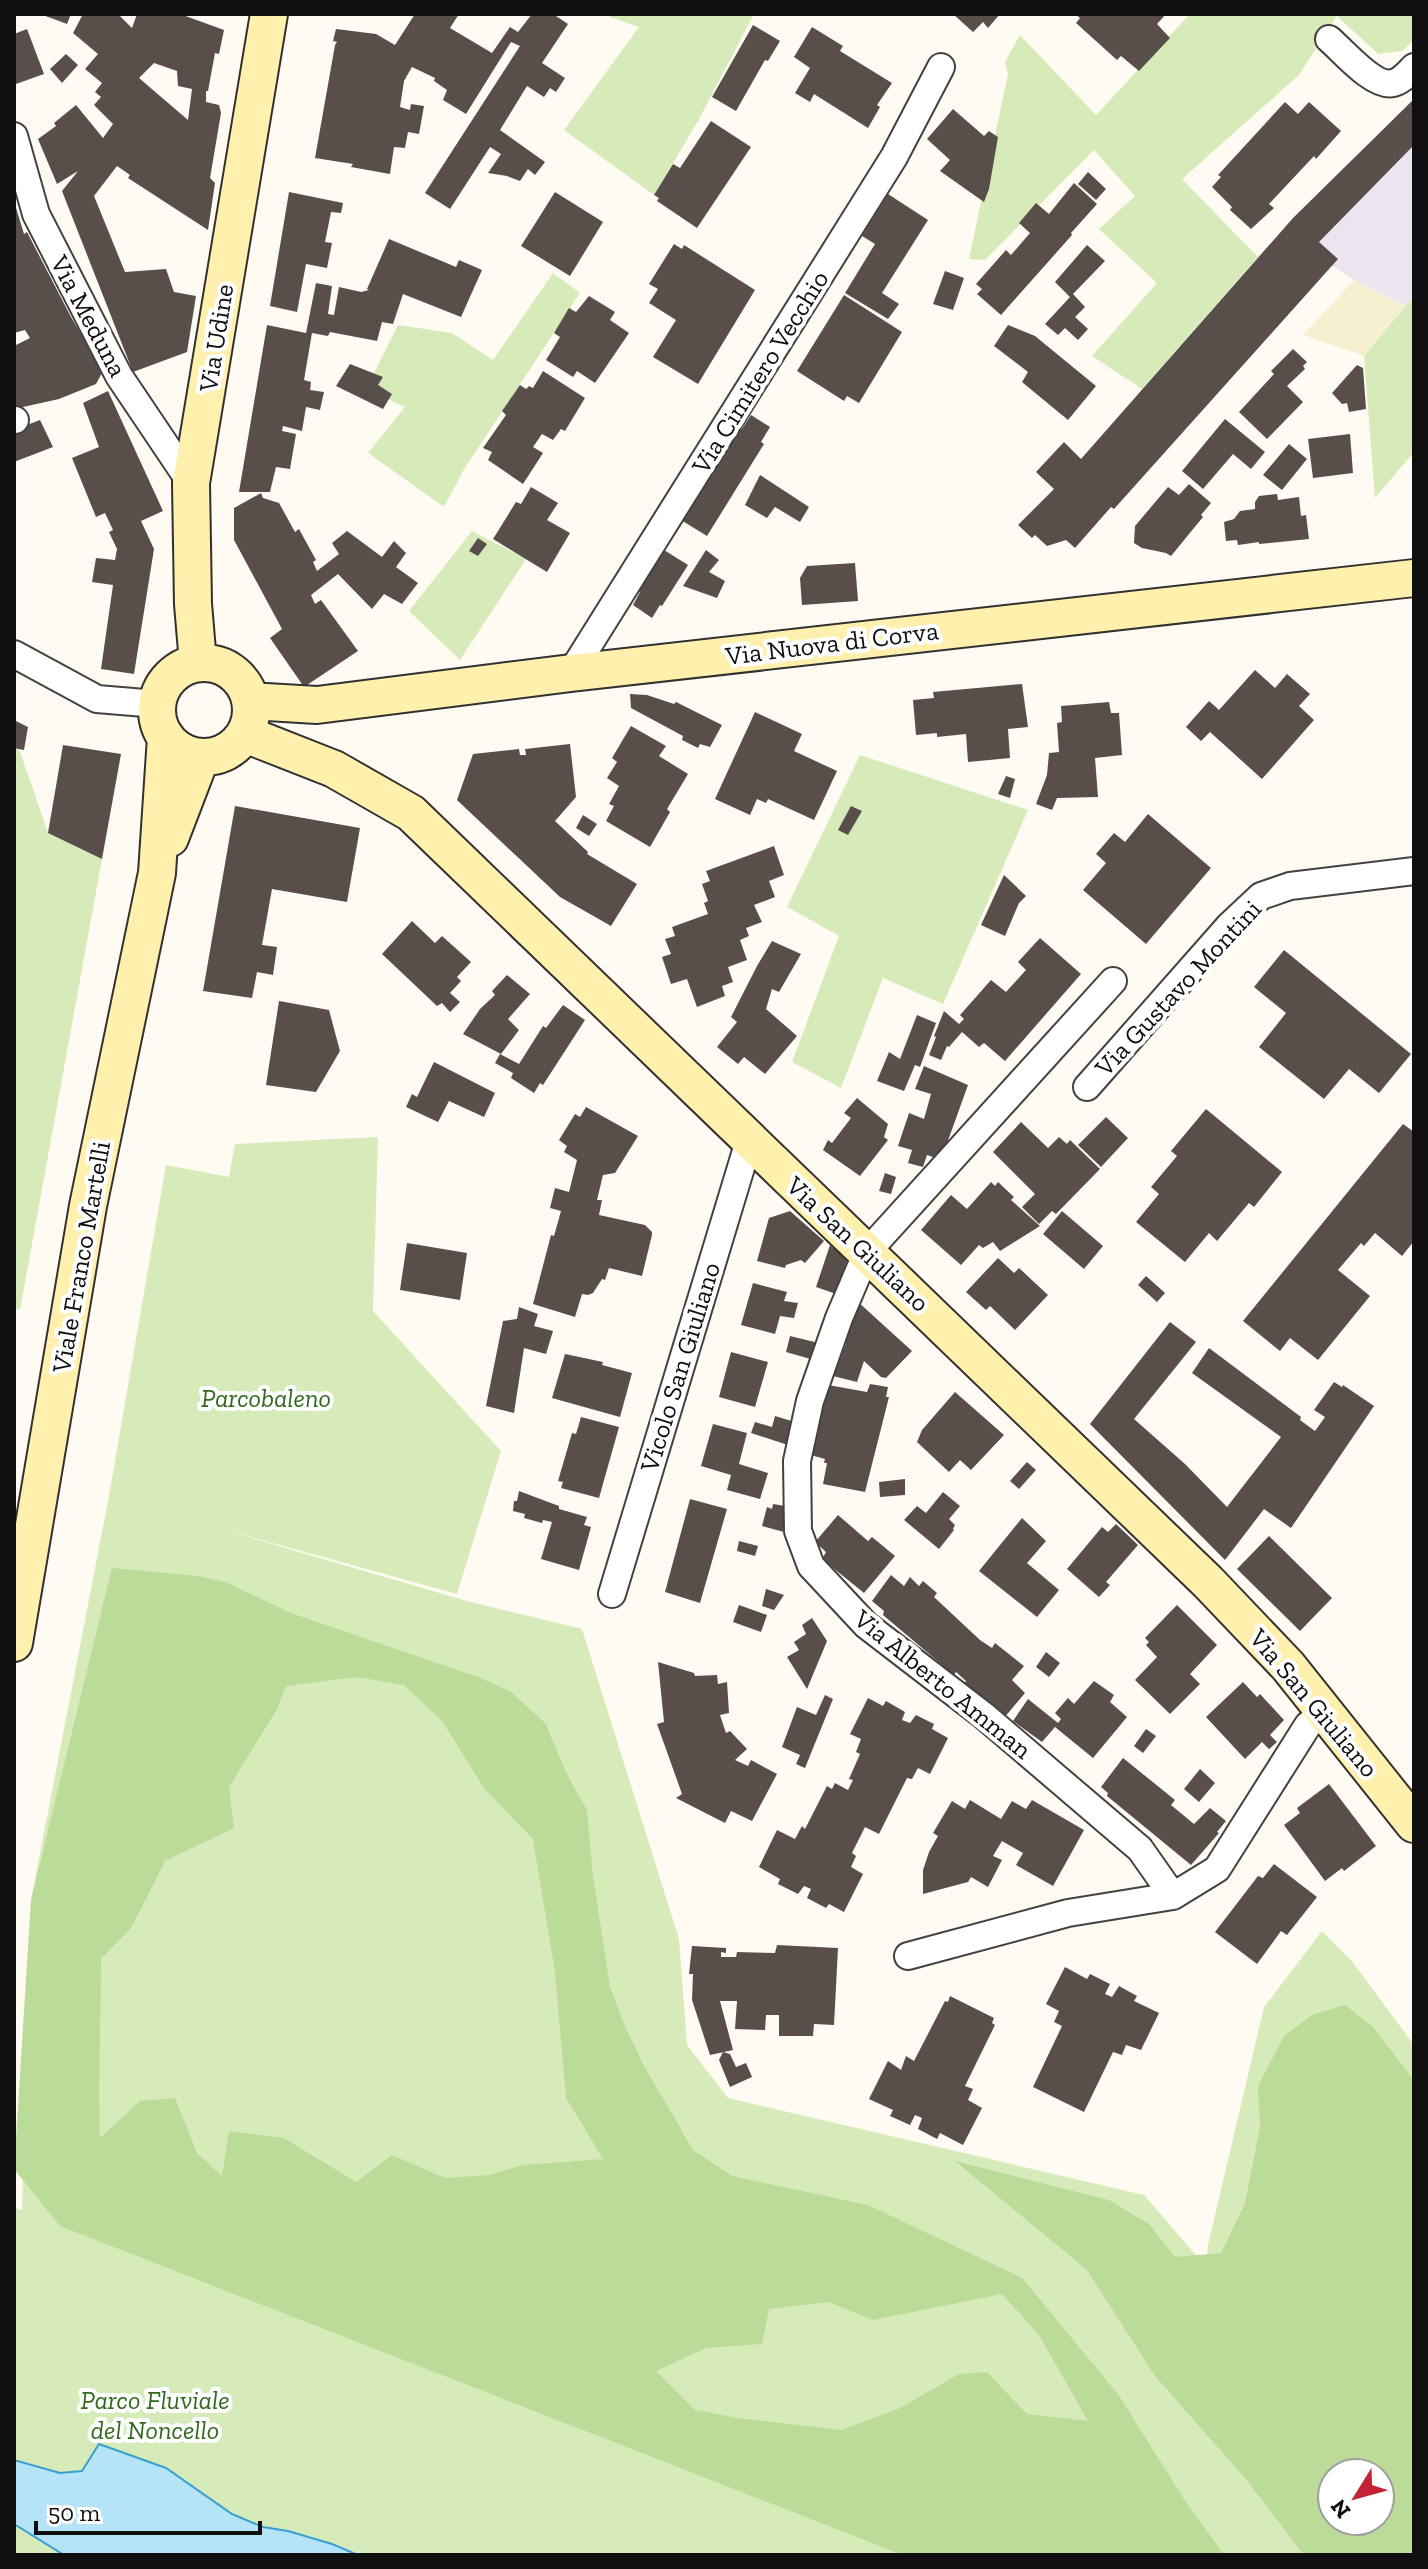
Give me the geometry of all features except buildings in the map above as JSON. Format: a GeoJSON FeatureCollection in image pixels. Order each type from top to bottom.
{"type":"FeatureCollection","features":[{"type":"Feature","properties":{"kind":"main road","name":"Via Udine"},"geometry":{"type":"LineString","coordinates":[[198,663],[193,604],[191,483],[269,14]]}},
{"type":"Feature","properties":{"kind":"main road","name":"Via Nuova di Corva"},"geometry":{"type":"LineString","coordinates":[[248,718],[317,705],[571,673],[1414,578]]}},
{"type":"Feature","properties":{"kind":"main road"},"geometry":{"type":"LineString","coordinates":[[198,663],[220,665],[241,681],[248,718],[233,747],[223,753],[201,757],[188,754],[176,748],[161,721],[160,694],[170,678],[186,666],[198,663]]}},
{"type":"Feature","properties":{"kind":"main road","name":"Via San Giuliano"},"geometry":{"type":"LineString","coordinates":[[248,718],[411,813],[1208,1582],[1288,1666],[1414,1824]]}},
{"type":"Feature","properties":{"kind":"main road","name":"Viale Franco Martelli"},"geometry":{"type":"LineString","coordinates":[[157,873],[161,721]]}},
{"type":"Feature","properties":{"kind":"main road","name":"Viale Franco Martelli"},"geometry":{"type":"LineString","coordinates":[[14,1643],[88,1206],[157,873],[201,757]]}},
{"type":"Feature","properties":{"kind":"street"},"geometry":{"type":"LineString","coordinates":[[1329,39],[1365,73],[1382,82],[1391,84],[1414,67]]}},
{"type":"Feature","properties":{"kind":"street","name":"Via Cimitero Vecchio"},"geometry":{"type":"LineString","coordinates":[[571,673],[894,157],[941,67]]}},
{"type":"Feature","properties":{"kind":"street","name":"Via Meduna"},"geometry":{"type":"LineString","coordinates":[[14,136],[36,214],[112,363],[191,483]]}},
{"type":"Feature","properties":{"kind":"street"},"geometry":{"type":"LineString","coordinates":[[14,654],[97,699],[161,721]]}},
{"type":"Feature","properties":{"kind":"street","name":"Via Gustavo Montini"},"geometry":{"type":"LineString","coordinates":[[1087,1087],[1229,926],[1261,896],[1290,886],[1414,871]]}},
{"type":"Feature","properties":{"kind":"street","name":"Via Alberto Amman"},"geometry":{"type":"LineString","coordinates":[[1113,981],[867,1252],[839,1318],[810,1401],[797,1461],[798,1531],[811,1566],[866,1625],[983,1715],[1140,1849],[1173,1896]]}},
{"type":"Feature","properties":{"kind":"street","name":"Vicolo San Giuliano"},"geometry":{"type":"LineString","coordinates":[[612,1594],[749,1141]]}},
{"type":"Feature","properties":{"kind":"street"},"geometry":{"type":"LineString","coordinates":[[908,1956],[1068,1913],[1173,1896],[1217,1869],[1308,1725],[1326,1712]]}},
{"type":"Feature","properties":{"kind":"shaded area"},"geometry":{"type":"Polygon","coordinates":[[[1414,99],[1414,296],[1405,306],[1354,280],[1322,259],[1258,257],[1414,99]]]}},
{"type":"Feature","properties":{"kind":"shaded area"},"geometry":{"type":"Polygon","coordinates":[[[1354,280],[1405,306],[1364,356],[1303,335],[1354,280]]]}},
{"type":"Feature","properties":{"kind":"green space"},"geometry":{"type":"Polygon","coordinates":[[[611,14],[754,14],[698,121],[654,195],[564,130],[639,27],[610,17],[611,14]]]}},
{"type":"Feature","properties":{"kind":"green space"},"geometry":{"type":"Polygon","coordinates":[[[1190,14],[1414,14],[1414,40],[1402,51],[1378,54],[1337,16],[1299,75],[1182,179],[1258,257],[1142,389],[1092,356],[1157,283],[1099,229],[1135,196],[1094,150],[985,260],[969,259],[1008,74],[1005,62],[1020,35],[1096,115],[1190,14]]]}},
{"type":"Feature","properties":{"kind":"green space"},"geometry":{"type":"Polygon","coordinates":[[[553,273],[580,293],[463,471],[444,507],[368,453],[405,407],[366,389],[398,325],[452,333],[493,360],[553,273]]]}},
{"type":"Feature","properties":{"kind":"green space"},"geometry":{"type":"Polygon","coordinates":[[[1414,296],[1414,452],[1375,498],[1364,356],[1414,296]]]}},
{"type":"Feature","properties":{"kind":"green space"},"geometry":{"type":"Polygon","coordinates":[[[472,531],[526,559],[460,660],[409,611],[472,531]]]}},
{"type":"Feature","properties":{"kind":"green space"},"geometry":{"type":"Polygon","coordinates":[[[14,734],[48,833],[102,859],[20,1310],[14,1308],[14,734]]]}},
{"type":"Feature","properties":{"kind":"green space"},"geometry":{"type":"Polygon","coordinates":[[[860,755],[1028,810],[943,1004],[883,978],[841,1088],[792,1062],[839,936],[787,907],[860,755]]]}},
{"type":"Feature","properties":{"kind":"green space"},"geometry":{"type":"Polygon","coordinates":[[[378,1137],[373,1311],[501,1451],[457,1594],[207,1525],[467,1601],[582,1629],[679,1939],[687,2045],[728,2098],[1144,2195],[1206,2267],[1208,2245],[1264,2007],[1322,1931],[1351,1960],[1414,2045],[1414,2555],[14,2555],[14,2208],[22,2210],[31,1900],[109,1496],[166,1165],[229,1177],[235,1144],[378,1137]]]}},
{"type":"Feature","properties":{"kind":"green space"},"geometry":{"type":"Polygon","coordinates":[[[112,1568],[198,1576],[225,1582],[291,1613],[478,1677],[510,1691],[545,1723],[587,1810],[593,1876],[610,1987],[643,2064],[693,2150],[732,2176],[868,2205],[1022,2278],[1118,2394],[1182,2496],[1224,2555],[903,2555],[60,2226],[14,2169],[31,1900],[112,1568]],[[357,1677],[286,1686],[276,1711],[229,1787],[234,1828],[165,1861],[131,1928],[101,1959],[100,2138],[140,2101],[175,2098],[197,2153],[222,2176],[229,2131],[284,2138],[356,2182],[392,2155],[445,2178],[489,2175],[523,2165],[603,2159],[566,2098],[555,1972],[533,1839],[484,1788],[442,1721],[404,1685],[357,1677]],[[1002,2294],[873,2320],[828,2302],[769,2309],[762,2344],[706,2348],[656,2371],[695,2410],[841,2430],[900,2408],[959,2374],[987,2372],[1027,2414],[1088,2421],[1039,2335],[1002,2294]]]}},
{"type":"Feature","properties":{"kind":"green space"},"geometry":{"type":"Polygon","coordinates":[[[1345,2005],[1372,2026],[1414,2080],[1414,2555],[1304,2555],[1244,2477],[1155,2376],[1087,2270],[955,2161],[1109,2200],[1149,2224],[1175,2257],[1221,2253],[1245,2203],[1260,2127],[1258,2086],[1284,2036],[1312,2015],[1345,2005]]]}},
{"type":"Feature","properties":{"kind":"water"},"geometry":{"type":"Polygon","coordinates":[[[99,2444],[166,2468],[232,2514],[263,2527],[288,2531],[358,2555],[64,2555],[14,2524],[14,2460],[60,2473],[82,2471],[99,2444]]]}},
{"type":"Feature","properties":{"kind":"park label","name":"Parcobaleno"},"geometry":{"type":"Point","coordinates":[266,1398]}},
{"type":"Feature","properties":{"kind":"park label","name":"Parco Fluviale del Noncello"},"geometry":{"type":"Point","coordinates":[155,2415]}}]}
